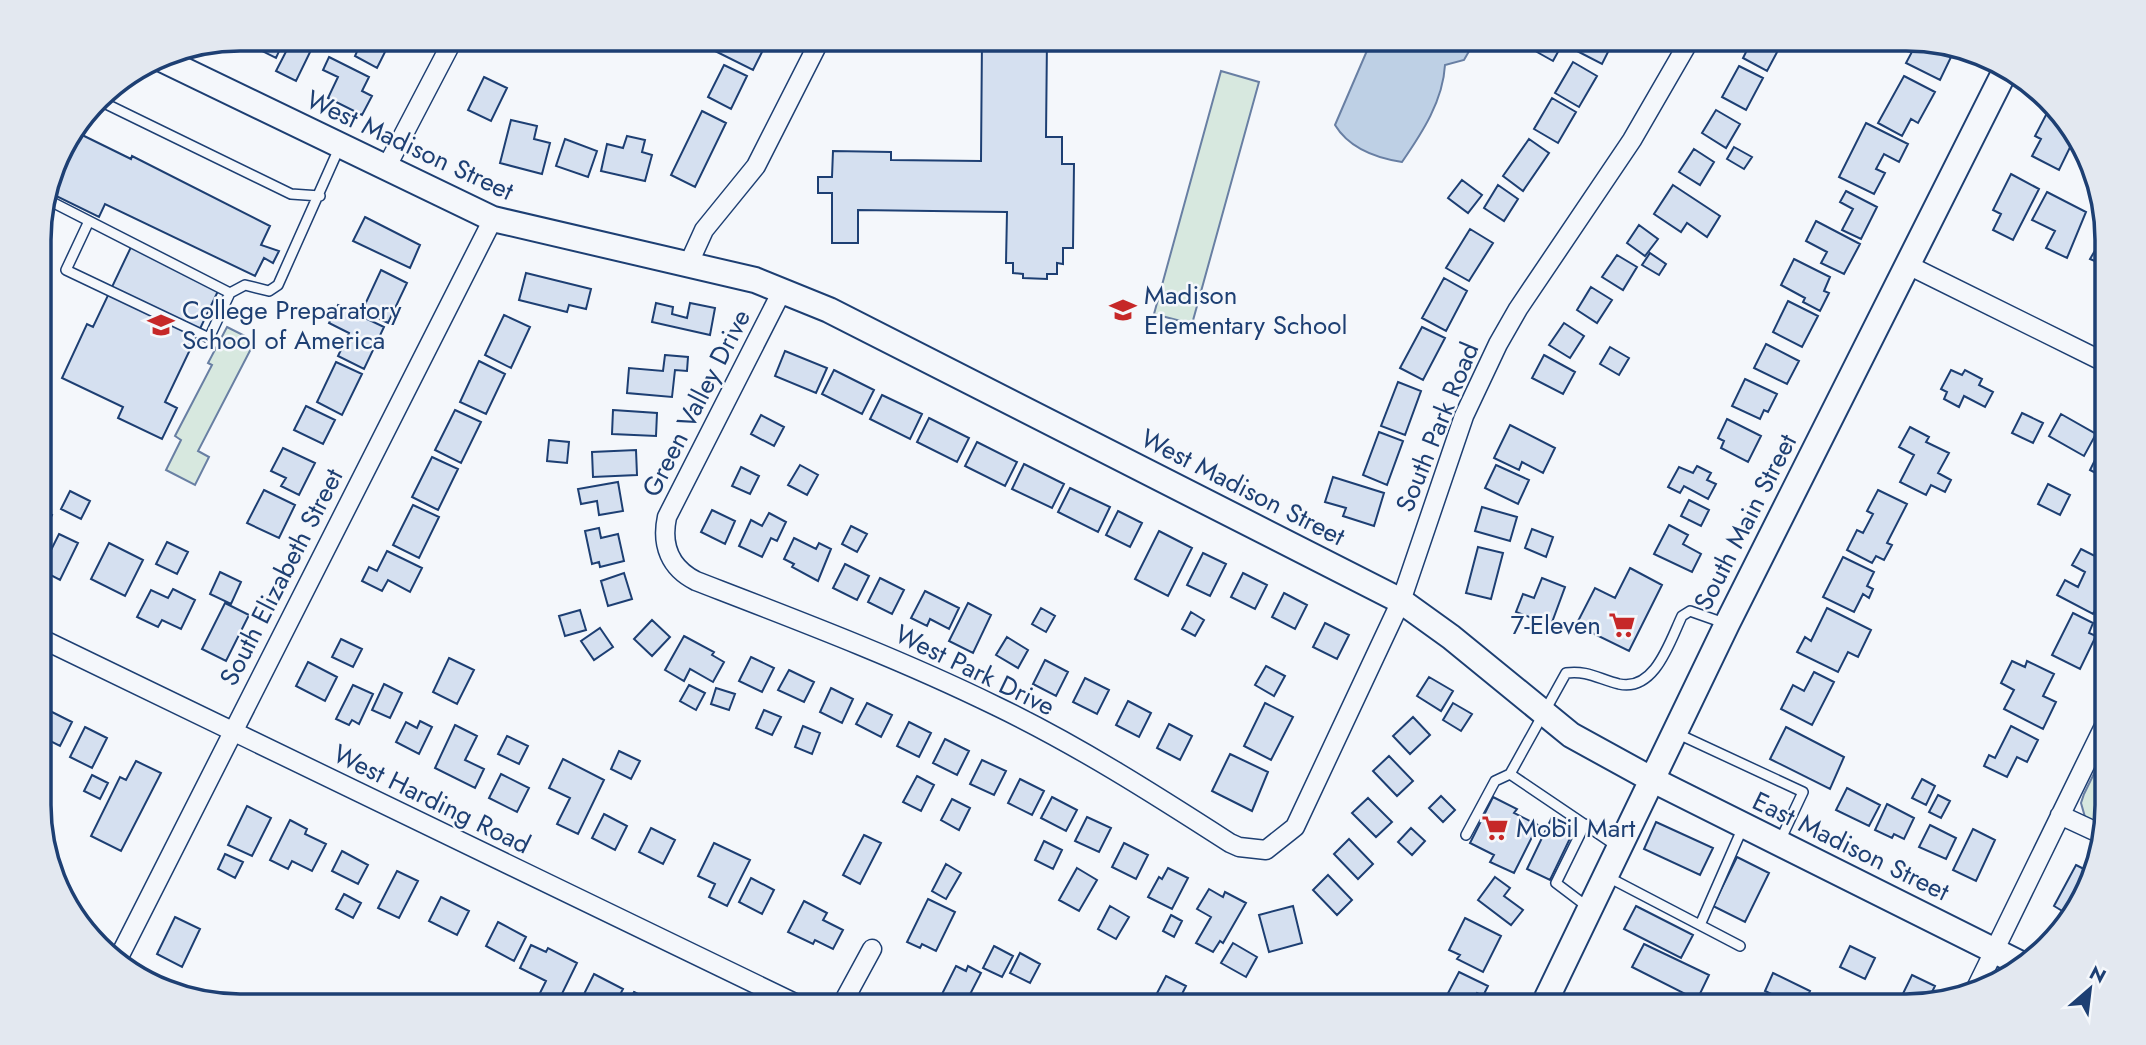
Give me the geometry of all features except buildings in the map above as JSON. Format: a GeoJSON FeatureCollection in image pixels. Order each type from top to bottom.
{"type":"FeatureCollection","features":[{"type":"Feature","properties":{"kind":"street"},"geometry":{"type":"LineString","coordinates":[[386,168],[447,51]]}},
{"type":"Feature","properties":{"kind":"street"},"geometry":{"type":"LineString","coordinates":[[689,263],[704,230],[756,166],[814,51]]}},
{"type":"Feature","properties":{"kind":"street","name":"South Park Road"},"geometry":{"type":"LineString","coordinates":[[1266,849],[1294,827],[1401,601],[1464,416],[1498,344],[1518,309],[1632,140],[1683,51]]}},
{"type":"Feature","properties":{"kind":"street","name":"West Madison Street"},"geometry":{"type":"LineString","coordinates":[[171,64],[493,219],[689,263],[783,289],[1401,601],[1451,637],[1571,735],[1651,779]]}},
{"type":"Feature","properties":{"kind":"street","name":"South Main Street"},"geometry":{"type":"LineString","coordinates":[[1550,994],[1727,624],[2002,77]]}},
{"type":"Feature","properties":{"kind":"street","name":"South Elizabeth Street"},"geometry":{"type":"LineString","coordinates":[[121,952],[493,219]]}},
{"type":"Feature","properties":{"kind":"street"},"geometry":{"type":"LineString","coordinates":[[1908,265],[2095,358]]}},
{"type":"Feature","properties":{"kind":"street","name":"Green Valley Drive"},"geometry":{"type":"LineString","coordinates":[[666,542],[667,517],[783,289]]}},
{"type":"Feature","properties":{"kind":"street","name":"West Park Drive"},"geometry":{"type":"LineString","coordinates":[[666,542],[666,551],[684,575],[847,639],[942,680],[1074,747],[1230,843],[1266,849]]}},
{"type":"Feature","properties":{"kind":"street","name":"West Harding Road"},"geometry":{"type":"LineString","coordinates":[[51,643],[776,994]]}},
{"type":"Feature","properties":{"kind":"street"},"geometry":{"type":"LineString","coordinates":[[1980,979],[2095,744]]}},
{"type":"Feature","properties":{"kind":"street","name":"East Madison Street"},"geometry":{"type":"LineString","coordinates":[[1651,779],[2014,960]]}},
{"type":"Feature","properties":{"kind":"street"},"geometry":{"type":"LineString","coordinates":[[2060,815],[2093,830]]}},
{"type":"Feature","properties":{"kind":"street"},"geometry":{"type":"LineString","coordinates":[[848,994],[872,949]]}},
{"type":"Feature","properties":{"kind":"lane"},"geometry":{"type":"LineString","coordinates":[[108,105],[291,194],[320,196]]}},
{"type":"Feature","properties":{"kind":"lane"},"geometry":{"type":"LineString","coordinates":[[89,221],[66,270],[209,338],[230,293],[245,285],[269,291],[278,285],[341,146]]}},
{"type":"Feature","properties":{"kind":"lane"},"geometry":{"type":"LineString","coordinates":[[54,203],[230,293]]}},
{"type":"Feature","properties":{"kind":"lane"},"geometry":{"type":"LineString","coordinates":[[1466,835],[1495,781],[1510,774],[1566,673],[1593,673],[1621,684],[1634,684],[1648,677],[1656,669],[1682,616],[1690,611],[1727,624]]}},
{"type":"Feature","properties":{"kind":"lane"},"geometry":{"type":"LineString","coordinates":[[1674,732],[1803,792],[1779,844]]}},
{"type":"Feature","properties":{"kind":"lane"},"geometry":{"type":"LineString","coordinates":[[1510,774],[1619,848]]}},
{"type":"Feature","properties":{"kind":"lane"},"geometry":{"type":"LineString","coordinates":[[1585,824],[1556,883],[1591,910]]}},
{"type":"Feature","properties":{"kind":"lane"},"geometry":{"type":"LineString","coordinates":[[1700,925],[1744,826]]}},
{"type":"Feature","properties":{"kind":"lane"},"geometry":{"type":"LineString","coordinates":[[1606,877],[1740,946]]}},
{"type":"Feature","properties":{"kind":"shaded area"},"geometry":{"type":"Polygon","coordinates":[[[1221,71],[1259,82],[1192,324],[1154,314],[1221,71]]]}},
{"type":"Feature","properties":{"kind":"shaded area"},"geometry":{"type":"Polygon","coordinates":[[[227,327],[255,341],[198,451],[209,457],[195,485],[166,470],[181,440],[175,436],[212,365],[208,363],[227,327]]]}},
{"type":"Feature","properties":{"kind":"shaded area"},"geometry":{"type":"Polygon","coordinates":[[[2095,772],[2094,823],[2085,817],[2081,803],[2095,772]]]}},
{"type":"Feature","properties":{"kind":"water"},"geometry":{"type":"Polygon","coordinates":[[[1367,51],[1469,51],[1464,60],[1445,65],[1436,104],[1402,162],[1364,151],[1348,140],[1335,125],[1367,51]]]}},
{"type":"Feature","properties":{"kind":"place","name":"Madison Elementary School"},"geometry":{"type":"Point","coordinates":[1123,310]}},
{"type":"Feature","properties":{"kind":"place","name":"College Preparatory School of America"},"geometry":{"type":"Point","coordinates":[161,325]}},
{"type":"Feature","properties":{"kind":"place","name":"7-Eleven"},"geometry":{"type":"Point","coordinates":[1622,625]}},
{"type":"Feature","properties":{"kind":"place","name":"Mobil Mart"},"geometry":{"type":"Point","coordinates":[1495,828]}}]}
